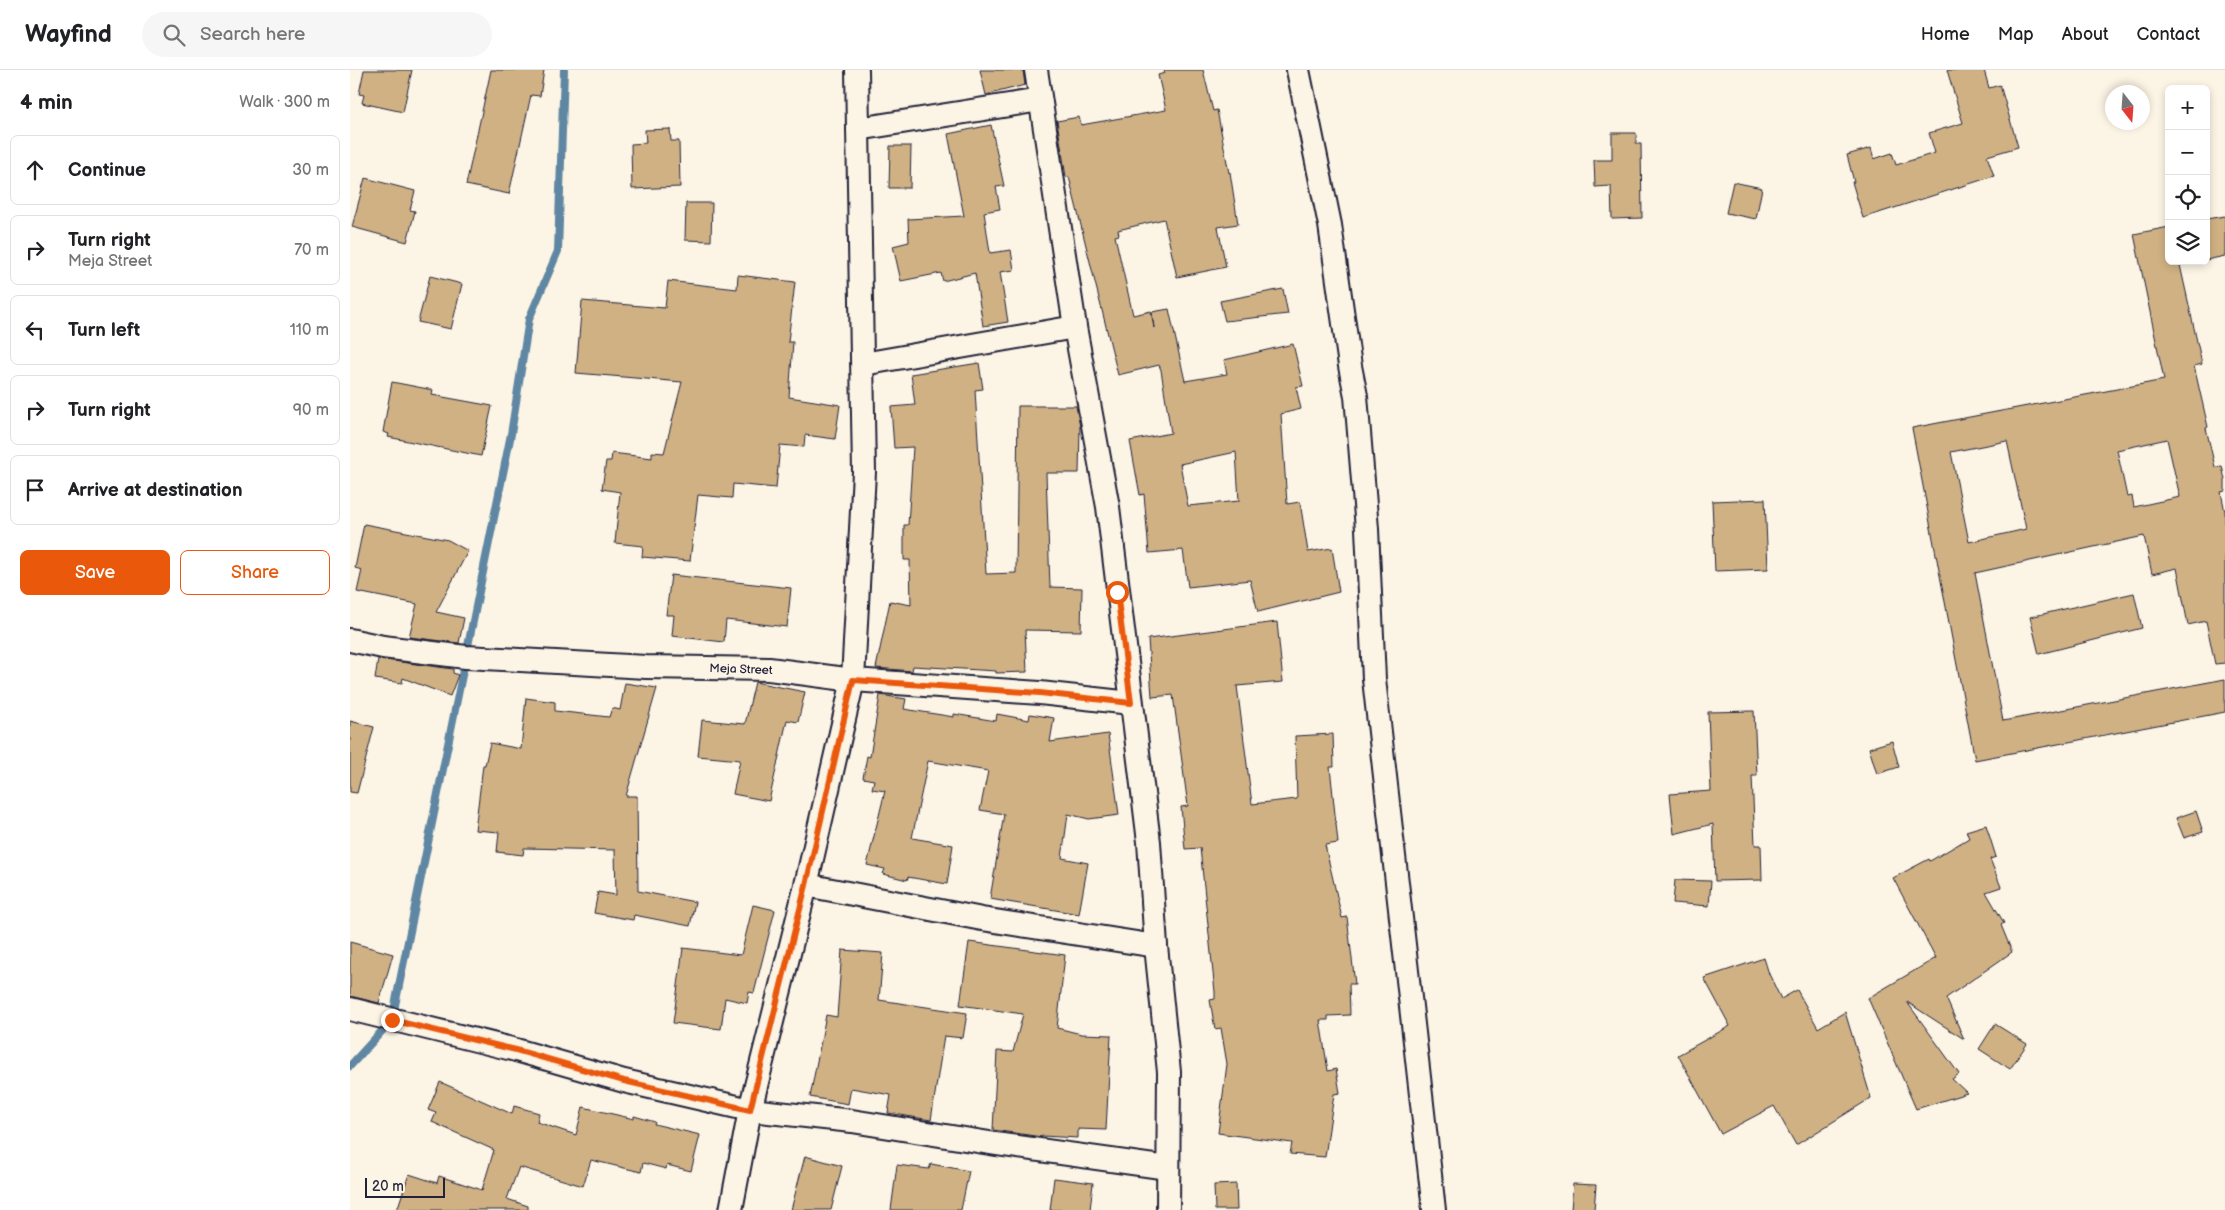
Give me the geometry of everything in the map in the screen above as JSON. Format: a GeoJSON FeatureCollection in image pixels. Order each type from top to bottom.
{"type":"FeatureCollection","features":[{"type":"Feature","properties":{"kind":"street"},"geometry":{"type":"LineString","coordinates":[[731,1210],[750,1110],[806,885],[853,680],[864,472],[857,70]]}},
{"type":"Feature","properties":{"kind":"street"},"geometry":{"type":"LineString","coordinates":[[1036,70],[1075,328],[1108,507],[1149,842],[1156,946],[1169,1072],[1168,1210]]}},
{"type":"Feature","properties":{"kind":"street"},"geometry":{"type":"LineString","coordinates":[[1298,70],[1330,225],[1358,416],[1367,529],[1374,679],[1434,1210]]}},
{"type":"Feature","properties":{"kind":"street"},"geometry":{"type":"LineString","coordinates":[[858,128],[1040,100]]}},
{"type":"Feature","properties":{"kind":"street"},"geometry":{"type":"LineString","coordinates":[[863,364],[1075,328]]}},
{"type":"Feature","properties":{"kind":"street","name":"Meja Street"},"geometry":{"type":"LineString","coordinates":[[350,640],[383,647],[466,657],[637,667],[769,669],[853,680],[1040,693],[1131,703]]}},
{"type":"Feature","properties":{"kind":"street"},"geometry":{"type":"LineString","coordinates":[[806,885],[982,919],[1156,946]]}},
{"type":"Feature","properties":{"kind":"street"},"geometry":{"type":"LineString","coordinates":[[350,1009],[516,1050],[624,1081],[750,1110],[852,1121],[996,1144],[1168,1168]]}},
{"type":"Feature","properties":{"kind":"building"},"geometry":{"type":"Polygon","coordinates":[[[364,70],[412,70],[403,112],[362,103],[364,95],[359,94],[364,70]]]}},
{"type":"Feature","properties":{"kind":"building"},"geometry":{"type":"Polygon","coordinates":[[[491,70],[544,70],[540,96],[531,95],[509,194],[466,185],[491,70]]]}},
{"type":"Feature","properties":{"kind":"building"},"geometry":{"type":"Polygon","coordinates":[[[980,70],[1023,70],[1025,85],[986,95],[980,70]]]}},
{"type":"Feature","properties":{"kind":"building"},"geometry":{"type":"Polygon","coordinates":[[[1164,70],[1203,70],[1213,111],[1217,110],[1230,172],[1238,224],[1218,227],[1226,267],[1177,277],[1164,219],[1118,230],[1119,235],[1115,236],[1133,315],[1151,311],[1154,328],[1152,312],[1169,309],[1185,381],[1227,374],[1224,360],[1293,344],[1303,386],[1296,387],[1301,409],[1281,414],[1287,504],[1300,502],[1308,552],[1332,548],[1339,592],[1258,612],[1250,580],[1188,587],[1183,550],[1149,553],[1144,494],[1140,495],[1130,441],[1171,433],[1161,370],[1159,365],[1118,375],[1069,177],[1066,177],[1057,121],[1079,117],[1081,125],[1166,110],[1158,75],[1165,73],[1164,70]],[[1236,452],[1180,464],[1188,506],[1239,501],[1236,452]]]}},
{"type":"Feature","properties":{"kind":"building"},"geometry":{"type":"Polygon","coordinates":[[[1947,70],[1984,70],[1989,88],[2000,85],[2018,147],[1987,156],[1994,176],[1863,218],[1852,182],[1854,182],[1847,155],[1871,148],[1874,159],[1892,153],[1896,165],[1935,153],[1929,133],[1963,123],[1947,70]]]}},
{"type":"Feature","properties":{"kind":"building"},"geometry":{"type":"Polygon","coordinates":[[[991,125],[1004,186],[996,187],[1000,209],[984,212],[990,253],[1011,250],[1014,270],[1000,272],[1008,322],[983,326],[975,273],[943,281],[941,273],[901,281],[893,246],[909,242],[908,219],[964,216],[948,134],[991,125]]]}},
{"type":"Feature","properties":{"kind":"building"},"geometry":{"type":"Polygon","coordinates":[[[670,129],[671,141],[679,141],[680,187],[632,189],[631,144],[646,143],[645,130],[670,129]]]}},
{"type":"Feature","properties":{"kind":"building"},"geometry":{"type":"Polygon","coordinates":[[[1612,133],[1636,133],[1636,144],[1641,144],[1642,218],[1612,219],[1611,186],[1595,187],[1594,160],[1612,160],[1612,133]]]}},
{"type":"Feature","properties":{"kind":"building"},"geometry":{"type":"Polygon","coordinates":[[[890,146],[911,146],[910,188],[889,188],[890,146]]]}},
{"type":"Feature","properties":{"kind":"building"},"geometry":{"type":"Polygon","coordinates":[[[365,178],[415,191],[410,210],[415,211],[407,242],[352,227],[365,178]]]}},
{"type":"Feature","properties":{"kind":"building"},"geometry":{"type":"Polygon","coordinates":[[[1733,182],[1762,188],[1756,219],[1726,213],[1733,182]]]}},
{"type":"Feature","properties":{"kind":"building"},"geometry":{"type":"Polygon","coordinates":[[[686,203],[712,203],[711,241],[685,240],[686,203]]]}},
{"type":"Feature","properties":{"kind":"building"},"geometry":{"type":"Polygon","coordinates":[[[2225,216],[2225,256],[2210,259],[2210,220],[2210,218],[2225,216]]]}},
{"type":"Feature","properties":{"kind":"building"},"geometry":{"type":"Polygon","coordinates":[[[2165,228],[2165,265],[2180,265],[2202,364],[2194,366],[2208,427],[2206,428],[2215,467],[2222,466],[2225,480],[2225,491],[2221,492],[2225,512],[2225,663],[2215,664],[2206,621],[2188,625],[2177,568],[2152,574],[2144,536],[1975,573],[2003,721],[2225,679],[2225,712],[1975,760],[1912,428],[2164,380],[2134,234],[2165,228]],[[2167,439],[2117,450],[2127,497],[2132,496],[2134,507],[2180,497],[2167,439]],[[2007,441],[1951,452],[1969,542],[2026,529],[2007,441]]]}},
{"type":"Feature","properties":{"kind":"building"},"geometry":{"type":"Polygon","coordinates":[[[738,275],[795,282],[788,342],[793,342],[789,397],[840,405],[835,439],[805,435],[804,447],[780,445],[776,488],[733,484],[732,498],[698,495],[690,561],[642,557],[643,546],[615,543],[620,492],[602,489],[606,461],[611,461],[612,453],[652,458],[652,452],[664,453],[682,382],[576,373],[582,301],[665,308],[668,281],[737,289],[738,275]]]}},
{"type":"Feature","properties":{"kind":"building"},"geometry":{"type":"Polygon","coordinates":[[[430,276],[462,284],[451,329],[418,322],[430,276]]]}},
{"type":"Feature","properties":{"kind":"building"},"geometry":{"type":"Polygon","coordinates":[[[1283,289],[1288,314],[1225,321],[1220,301],[1283,289]]]}},
{"type":"Feature","properties":{"kind":"building"},"geometry":{"type":"Polygon","coordinates":[[[979,363],[983,389],[975,390],[986,574],[1016,573],[1018,406],[1076,406],[1080,427],[1079,473],[1046,473],[1050,587],[1082,588],[1081,631],[1025,630],[1027,672],[996,673],[996,671],[913,666],[912,671],[876,668],[890,601],[911,605],[910,560],[904,560],[904,525],[908,525],[913,447],[894,448],[891,407],[915,405],[911,374],[979,363]]]}},
{"type":"Feature","properties":{"kind":"building"},"geometry":{"type":"Polygon","coordinates":[[[392,382],[433,390],[432,395],[492,406],[481,456],[388,437],[389,434],[383,432],[392,382]]]}},
{"type":"Feature","properties":{"kind":"building"},"geometry":{"type":"Polygon","coordinates":[[[1765,499],[1768,569],[1715,571],[1712,501],[1765,499]]]}},
{"type":"Feature","properties":{"kind":"building"},"geometry":{"type":"Polygon","coordinates":[[[364,524],[448,540],[468,551],[436,612],[464,618],[459,643],[409,637],[417,604],[357,592],[362,570],[355,568],[364,524]]]}},
{"type":"Feature","properties":{"kind":"building"},"geometry":{"type":"Polygon","coordinates":[[[671,575],[791,588],[787,627],[726,620],[724,642],[672,636],[674,615],[666,615],[671,575]]]}},
{"type":"Feature","properties":{"kind":"building"},"geometry":{"type":"Polygon","coordinates":[[[2134,593],[2142,628],[2039,654],[2030,617],[2134,593]]]}},
{"type":"Feature","properties":{"kind":"building"},"geometry":{"type":"Polygon","coordinates":[[[1277,622],[1283,682],[1237,686],[1252,804],[1297,799],[1295,736],[1333,734],[1334,767],[1330,767],[1338,843],[1325,845],[1342,918],[1347,917],[1355,984],[1349,984],[1350,1015],[1328,1016],[1328,1020],[1320,1020],[1328,1071],[1336,1069],[1340,1093],[1334,1094],[1325,1157],[1290,1154],[1292,1143],[1218,1133],[1227,1064],[1221,1028],[1215,1029],[1210,1000],[1215,999],[1215,992],[1200,848],[1185,849],[1181,807],[1188,806],[1173,695],[1152,697],[1148,639],[1277,622]]]}},
{"type":"Feature","properties":{"kind":"building"},"geometry":{"type":"Polygon","coordinates":[[[378,659],[453,669],[453,673],[458,675],[450,696],[403,678],[402,683],[375,679],[378,659]]]}},
{"type":"Feature","properties":{"kind":"building"},"geometry":{"type":"Polygon","coordinates":[[[755,682],[805,692],[798,722],[787,720],[769,801],[733,794],[740,760],[698,756],[702,720],[745,724],[755,682]]]}},
{"type":"Feature","properties":{"kind":"building"},"geometry":{"type":"Polygon","coordinates":[[[625,683],[657,688],[626,796],[637,796],[638,891],[695,902],[690,926],[634,915],[633,920],[594,913],[598,892],[616,895],[615,850],[524,848],[523,855],[497,852],[499,832],[475,830],[483,765],[485,765],[490,743],[521,749],[526,698],[555,702],[555,711],[609,717],[612,708],[620,710],[625,683]]]}},
{"type":"Feature","properties":{"kind":"building"},"geometry":{"type":"Polygon","coordinates":[[[880,695],[906,699],[904,709],[954,717],[954,714],[996,721],[997,714],[1029,720],[1030,714],[1054,718],[1050,742],[1108,734],[1119,815],[1089,819],[1068,814],[1062,858],[1088,863],[1079,914],[990,899],[1004,814],[980,810],[988,771],[928,761],[912,838],[953,845],[947,884],[908,877],[907,880],[883,874],[885,869],[867,865],[885,791],[872,789],[874,780],[863,778],[867,756],[870,757],[880,695]]]}},
{"type":"Feature","properties":{"kind":"building"},"geometry":{"type":"Polygon","coordinates":[[[1754,711],[1757,776],[1752,776],[1755,845],[1761,845],[1762,880],[1715,881],[1713,824],[1674,834],[1670,794],[1711,791],[1708,712],[1754,711]]]}},
{"type":"Feature","properties":{"kind":"building"},"geometry":{"type":"Polygon","coordinates":[[[350,721],[374,727],[357,793],[350,792],[350,721]]]}},
{"type":"Feature","properties":{"kind":"building"},"geometry":{"type":"Polygon","coordinates":[[[1892,741],[1899,767],[1877,774],[1869,748],[1892,741]]]}},
{"type":"Feature","properties":{"kind":"building"},"geometry":{"type":"Polygon","coordinates":[[[2196,811],[2203,832],[2184,838],[2176,818],[2196,811]]]}},
{"type":"Feature","properties":{"kind":"building"},"geometry":{"type":"Polygon","coordinates":[[[1986,825],[1996,857],[1990,859],[2001,887],[1986,892],[2004,923],[2001,925],[2012,952],[1946,998],[1964,1039],[1907,1002],[1959,1074],[1952,1079],[1967,1093],[1916,1109],[1868,998],[1936,958],[1893,878],[1929,859],[1930,861],[1969,838],[1966,831],[1986,825]]]}},
{"type":"Feature","properties":{"kind":"building"},"geometry":{"type":"Polygon","coordinates":[[[1675,880],[1711,881],[1709,906],[1673,903],[1675,880]]]}},
{"type":"Feature","properties":{"kind":"building"},"geometry":{"type":"Polygon","coordinates":[[[753,905],[775,910],[754,993],[749,992],[747,1003],[725,998],[721,1029],[673,1023],[683,948],[741,955],[753,905]]]}},
{"type":"Feature","properties":{"kind":"building"},"geometry":{"type":"Polygon","coordinates":[[[350,942],[393,954],[379,1003],[350,996],[350,942]]]}},
{"type":"Feature","properties":{"kind":"building"},"geometry":{"type":"Polygon","coordinates":[[[969,942],[1065,955],[1057,1028],[1081,1034],[1111,1035],[1106,1130],[1078,1129],[1078,1138],[1042,1137],[993,1130],[997,1051],[1013,1052],[1023,1014],[960,1005],[969,942]]]}},
{"type":"Feature","properties":{"kind":"building"},"geometry":{"type":"Polygon","coordinates":[[[842,950],[883,953],[879,1000],[967,1013],[963,1038],[944,1036],[931,1120],[888,1113],[891,1095],[851,1088],[848,1104],[810,1097],[826,1015],[837,1017],[842,950]]]}},
{"type":"Feature","properties":{"kind":"building"},"geometry":{"type":"Polygon","coordinates":[[[1764,958],[1769,974],[1781,999],[1797,990],[1818,1028],[1845,1012],[1871,1098],[1796,1145],[1774,1106],[1721,1134],[1678,1055],[1730,1026],[1704,978],[1764,958]]]}},
{"type":"Feature","properties":{"kind":"building"},"geometry":{"type":"Polygon","coordinates":[[[1995,1024],[2027,1044],[2010,1069],[1979,1049],[1995,1024]]]}},
{"type":"Feature","properties":{"kind":"building"},"geometry":{"type":"Polygon","coordinates":[[[440,1082],[512,1114],[514,1106],[539,1113],[537,1122],[576,1135],[583,1107],[634,1119],[634,1116],[655,1122],[654,1124],[700,1135],[691,1171],[667,1165],[666,1169],[643,1163],[641,1172],[591,1160],[583,1186],[519,1167],[507,1199],[528,1206],[528,1210],[397,1210],[409,1174],[437,1183],[439,1176],[482,1190],[494,1150],[432,1122],[436,1113],[428,1110],[440,1082]]]}},
{"type":"Feature","properties":{"kind":"building"},"geometry":{"type":"Polygon","coordinates":[[[805,1156],[842,1166],[831,1210],[791,1210],[805,1156]]]}},
{"type":"Feature","properties":{"kind":"building"},"geometry":{"type":"Polygon","coordinates":[[[931,1164],[969,1171],[961,1210],[891,1210],[897,1165],[929,1169],[931,1164]]]}},
{"type":"Feature","properties":{"kind":"building"},"geometry":{"type":"Polygon","coordinates":[[[1054,1178],[1093,1183],[1090,1210],[1050,1210],[1054,1178]]]}},
{"type":"Feature","properties":{"kind":"building"},"geometry":{"type":"Polygon","coordinates":[[[1236,1184],[1237,1210],[1215,1210],[1214,1185],[1236,1184]]]}},
{"type":"Feature","properties":{"kind":"building"},"geometry":{"type":"Polygon","coordinates":[[[1573,1184],[1596,1185],[1594,1210],[1571,1210],[1573,1184]]]}},
{"type":"Feature","properties":{"kind":"waterway"},"geometry":{"type":"LineString","coordinates":[[350,1066],[392,1020],[511,434],[529,319],[558,251],[564,70]]}},
{"type":"Feature","properties":{"kind":"route"},"geometry":{"type":"LineString","coordinates":[[392,1020],[516,1050],[624,1081],[750,1110],[806,885],[853,680],[1040,693],[1131,703],[1117,592]]}}]}
